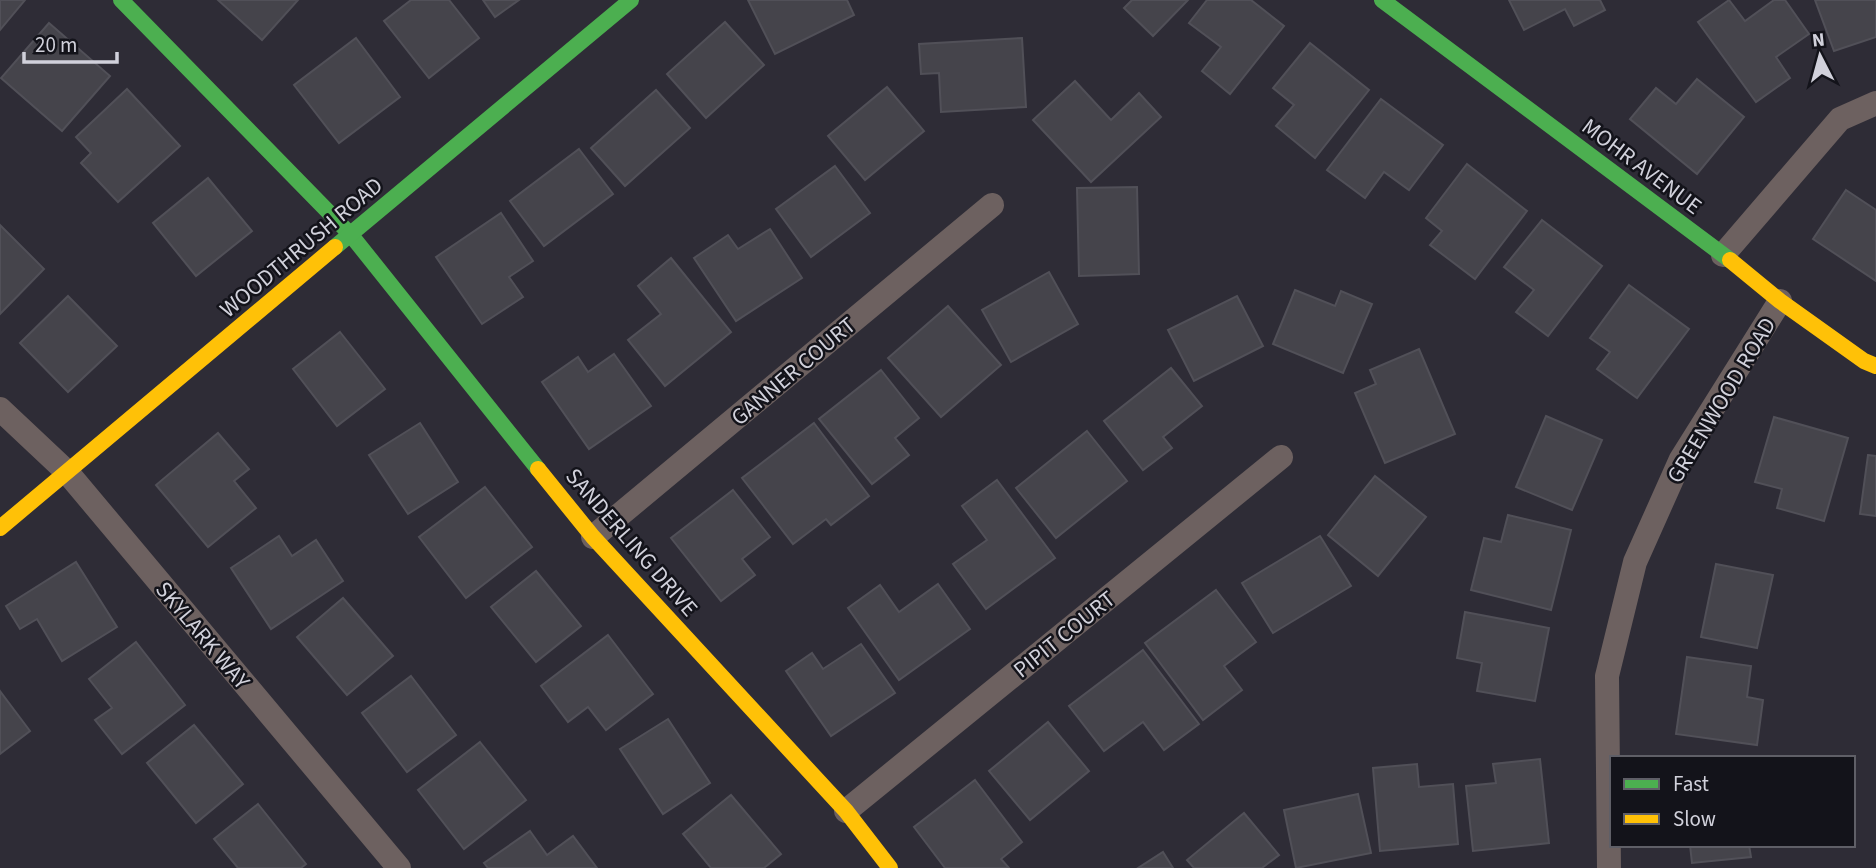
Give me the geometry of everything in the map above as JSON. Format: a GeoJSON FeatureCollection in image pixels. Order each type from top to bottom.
{"type":"FeatureCollection","features":[{"type":"Feature","properties":{"kind":"street","name":"SANDERLING DRIVE"},"geometry":{"type":"LineString","coordinates":[[121,0],[351,235],[593,537],[846,811],[890,868]]}},
{"type":"Feature","properties":{"kind":"street","name":"WOODTHRUSH ROAD"},"geometry":{"type":"LineString","coordinates":[[0,528],[631,0]]}},
{"type":"Feature","properties":{"kind":"street","name":"MOHR AVENUE"},"geometry":{"type":"LineString","coordinates":[[1393,3],[1780,301],[1864,362],[1876,366]]}},
{"type":"Feature","properties":{"kind":"street"},"geometry":{"type":"LineString","coordinates":[[1723,255],[1840,119],[1876,103]]}},
{"type":"Feature","properties":{"kind":"street","name":"GANNER COURT"},"geometry":{"type":"LineString","coordinates":[[593,537],[992,205]]}},
{"type":"Feature","properties":{"kind":"street","name":"GREENWOOD ROAD"},"geometry":{"type":"LineString","coordinates":[[1609,868],[1607,676],[1635,562],[1681,459],[1780,301]]}},
{"type":"Feature","properties":{"kind":"street","name":"SKYLARK WAY"},"geometry":{"type":"LineString","coordinates":[[0,409],[67,472],[399,868]]}},
{"type":"Feature","properties":{"kind":"street","name":"PIPIT COURT"},"geometry":{"type":"LineString","coordinates":[[846,811],[1282,457]]}},
{"type":"Feature","properties":{"kind":"building"},"geometry":{"type":"Polygon","coordinates":[[[0,0],[25,0],[0,30],[0,0]]]}},
{"type":"Feature","properties":{"kind":"building"},"geometry":{"type":"Polygon","coordinates":[[[218,0],[298,0],[262,40],[218,0]]]}},
{"type":"Feature","properties":{"kind":"building"},"geometry":{"type":"Polygon","coordinates":[[[411,0],[449,0],[479,38],[429,78],[384,21],[411,0]]]}},
{"type":"Feature","properties":{"kind":"building"},"geometry":{"type":"Polygon","coordinates":[[[483,0],[519,0],[495,17],[483,0]]]}},
{"type":"Feature","properties":{"kind":"building"},"geometry":{"type":"Polygon","coordinates":[[[748,0],[847,0],[854,15],[775,54],[748,0]]]}},
{"type":"Feature","properties":{"kind":"building"},"geometry":{"type":"Polygon","coordinates":[[[1132,0],[1188,0],[1153,36],[1124,8],[1132,0]]]}},
{"type":"Feature","properties":{"kind":"building"},"geometry":{"type":"Polygon","coordinates":[[[1207,0],[1251,0],[1284,26],[1230,94],[1202,71],[1221,47],[1189,23],[1207,0]]]}},
{"type":"Feature","properties":{"kind":"building"},"geometry":{"type":"Polygon","coordinates":[[[1509,0],[1600,0],[1605,10],[1574,26],[1565,9],[1524,30],[1509,0]]]}},
{"type":"Feature","properties":{"kind":"building"},"geometry":{"type":"Polygon","coordinates":[[[1729,0],[1745,21],[1774,0],[1785,0],[1809,34],[1776,57],[1790,78],[1756,102],[1698,22],[1729,0]]]}},
{"type":"Feature","properties":{"kind":"building"},"geometry":{"type":"Polygon","coordinates":[[[1815,0],[1876,0],[1876,37],[1834,51],[1815,0]]]}},
{"type":"Feature","properties":{"kind":"building"},"geometry":{"type":"Polygon","coordinates":[[[725,22],[764,65],[706,118],[667,74],[725,22]]]}},
{"type":"Feature","properties":{"kind":"building"},"geometry":{"type":"Polygon","coordinates":[[[49,23],[110,76],[62,131],[1,78],[49,23]]]}},
{"type":"Feature","properties":{"kind":"building"},"geometry":{"type":"Polygon","coordinates":[[[356,38],[400,97],[339,143],[294,85],[356,38]]]}},
{"type":"Feature","properties":{"kind":"building"},"geometry":{"type":"Polygon","coordinates":[[[1022,38],[1026,107],[941,112],[939,73],[921,74],[919,44],[1022,38]]]}},
{"type":"Feature","properties":{"kind":"building"},"geometry":{"type":"Polygon","coordinates":[[[1310,43],[1369,90],[1315,158],[1276,126],[1294,105],[1273,88],[1310,43]]]}},
{"type":"Feature","properties":{"kind":"building"},"geometry":{"type":"Polygon","coordinates":[[[1697,79],[1744,117],[1697,174],[1630,119],[1656,88],[1676,104],[1697,79]]]}},
{"type":"Feature","properties":{"kind":"building"},"geometry":{"type":"Polygon","coordinates":[[[1075,81],[1111,120],[1139,93],[1161,117],[1091,182],[1033,120],[1075,81]]]}},
{"type":"Feature","properties":{"kind":"building"},"geometry":{"type":"Polygon","coordinates":[[[887,87],[924,131],[865,180],[828,136],[887,87]]]}},
{"type":"Feature","properties":{"kind":"building"},"geometry":{"type":"Polygon","coordinates":[[[127,89],[180,146],[118,202],[81,163],[91,153],[76,137],[127,89]]]}},
{"type":"Feature","properties":{"kind":"building"},"geometry":{"type":"Polygon","coordinates":[[[656,90],[690,128],[625,186],[591,148],[656,90]]]}},
{"type":"Feature","properties":{"kind":"building"},"geometry":{"type":"Polygon","coordinates":[[[1381,99],[1443,145],[1409,190],[1384,172],[1365,198],[1327,170],[1381,99]]]}},
{"type":"Feature","properties":{"kind":"building"},"geometry":{"type":"Polygon","coordinates":[[[579,149],[613,194],[544,246],[510,201],[579,149]]]}},
{"type":"Feature","properties":{"kind":"building"},"geometry":{"type":"Polygon","coordinates":[[[1467,164],[1527,211],[1475,279],[1430,245],[1442,231],[1426,218],[1467,164]]]}},
{"type":"Feature","properties":{"kind":"building"},"geometry":{"type":"Polygon","coordinates":[[[835,166],[870,213],[811,257],[776,209],[835,166]]]}},
{"type":"Feature","properties":{"kind":"building"},"geometry":{"type":"Polygon","coordinates":[[[208,178],[252,231],[196,276],[153,223],[208,178]]]}},
{"type":"Feature","properties":{"kind":"building"},"geometry":{"type":"Polygon","coordinates":[[[1137,187],[1139,274],[1079,276],[1077,188],[1137,187]]]}},
{"type":"Feature","properties":{"kind":"building"},"geometry":{"type":"Polygon","coordinates":[[[1846,190],[1876,210],[1876,281],[1813,239],[1846,190]]]}},
{"type":"Feature","properties":{"kind":"building"},"geometry":{"type":"Polygon","coordinates":[[[501,213],[533,261],[509,277],[523,297],[482,324],[436,257],[501,213]]]}},
{"type":"Feature","properties":{"kind":"building"},"geometry":{"type":"Polygon","coordinates":[[[1542,220],[1602,266],[1548,336],[1516,312],[1534,290],[1504,267],[1542,220]]]}},
{"type":"Feature","properties":{"kind":"building"},"geometry":{"type":"Polygon","coordinates":[[[0,225],[44,269],[0,314],[0,225]]]}},
{"type":"Feature","properties":{"kind":"building"},"geometry":{"type":"Polygon","coordinates":[[[770,229],[802,278],[736,321],[694,258],[728,235],[738,249],[770,229]]]}},
{"type":"Feature","properties":{"kind":"building"},"geometry":{"type":"Polygon","coordinates":[[[671,258],[731,332],[665,386],[628,340],[661,314],[638,286],[671,258]]]}},
{"type":"Feature","properties":{"kind":"building"},"geometry":{"type":"Polygon","coordinates":[[[1049,272],[1078,324],[1011,362],[982,310],[1049,272]]]}},
{"type":"Feature","properties":{"kind":"building"},"geometry":{"type":"Polygon","coordinates":[[[1629,285],[1689,329],[1637,398],[1597,369],[1610,352],[1590,338],[1629,285]]]}},
{"type":"Feature","properties":{"kind":"building"},"geometry":{"type":"Polygon","coordinates":[[[1295,290],[1335,306],[1341,291],[1372,304],[1343,373],[1273,344],[1295,290]]]}},
{"type":"Feature","properties":{"kind":"building"},"geometry":{"type":"Polygon","coordinates":[[[68,296],[117,346],[68,392],[20,343],[68,296]]]}},
{"type":"Feature","properties":{"kind":"building"},"geometry":{"type":"Polygon","coordinates":[[[1237,296],[1263,346],[1194,381],[1168,330],[1237,296]]]}},
{"type":"Feature","properties":{"kind":"building"},"geometry":{"type":"Polygon","coordinates":[[[948,306],[1001,365],[941,417],[888,358],[948,306]]]}},
{"type":"Feature","properties":{"kind":"building"},"geometry":{"type":"Polygon","coordinates":[[[340,332],[385,389],[337,426],[293,369],[340,332]]]}},
{"type":"Feature","properties":{"kind":"building"},"geometry":{"type":"Polygon","coordinates":[[[1419,349],[1455,434],[1385,463],[1355,393],[1376,384],[1370,370],[1419,349]]]}},
{"type":"Feature","properties":{"kind":"building"},"geometry":{"type":"Polygon","coordinates":[[[614,354],[651,406],[589,449],[542,382],[578,357],[588,372],[614,354]]]}},
{"type":"Feature","properties":{"kind":"building"},"geometry":{"type":"Polygon","coordinates":[[[1171,368],[1202,406],[1163,437],[1172,448],[1143,470],[1104,421],[1171,368]]]}},
{"type":"Feature","properties":{"kind":"building"},"geometry":{"type":"Polygon","coordinates":[[[881,370],[919,418],[895,438],[909,455],[872,484],[819,419],[881,370]]]}},
{"type":"Feature","properties":{"kind":"building"},"geometry":{"type":"Polygon","coordinates":[[[1546,416],[1602,440],[1572,510],[1516,487],[1546,416]]]}},
{"type":"Feature","properties":{"kind":"building"},"geometry":{"type":"Polygon","coordinates":[[[1774,417],[1848,438],[1824,521],[1777,508],[1782,489],[1755,482],[1774,417]]]}},
{"type":"Feature","properties":{"kind":"building"},"geometry":{"type":"Polygon","coordinates":[[[420,423],[458,482],[408,514],[369,455],[420,423]]]}},
{"type":"Feature","properties":{"kind":"building"},"geometry":{"type":"Polygon","coordinates":[[[814,423],[869,496],[831,525],[826,519],[793,544],[742,478],[814,423]]]}},
{"type":"Feature","properties":{"kind":"building"},"geometry":{"type":"Polygon","coordinates":[[[1087,431],[1127,481],[1056,538],[1016,488],[1087,431]]]}},
{"type":"Feature","properties":{"kind":"building"},"geometry":{"type":"Polygon","coordinates":[[[218,433],[249,469],[234,481],[256,508],[208,547],[156,485],[218,433]]]}},
{"type":"Feature","properties":{"kind":"building"},"geometry":{"type":"Polygon","coordinates":[[[1868,455],[1876,456],[1876,516],[1860,514],[1868,455]]]}},
{"type":"Feature","properties":{"kind":"building"},"geometry":{"type":"Polygon","coordinates":[[[1375,476],[1426,517],[1378,576],[1328,535],[1375,476]]]}},
{"type":"Feature","properties":{"kind":"building"},"geometry":{"type":"Polygon","coordinates":[[[997,480],[1055,558],[986,609],[953,564],[987,540],[962,506],[997,480]]]}},
{"type":"Feature","properties":{"kind":"building"},"geometry":{"type":"Polygon","coordinates":[[[485,487],[532,547],[466,598],[419,537],[485,487]]]}},
{"type":"Feature","properties":{"kind":"building"},"geometry":{"type":"Polygon","coordinates":[[[733,490],[770,537],[742,559],[755,575],[721,601],[671,538],[733,490]]]}},
{"type":"Feature","properties":{"kind":"building"},"geometry":{"type":"Polygon","coordinates":[[[1508,515],[1571,530],[1551,610],[1471,590],[1484,538],[1501,542],[1508,515]]]}},
{"type":"Feature","properties":{"kind":"building"},"geometry":{"type":"Polygon","coordinates":[[[279,536],[292,556],[316,540],[343,581],[271,629],[231,568],[279,536]]]}},
{"type":"Feature","properties":{"kind":"building"},"geometry":{"type":"Polygon","coordinates":[[[1320,536],[1351,586],[1273,633],[1242,583],[1320,536]]]}},
{"type":"Feature","properties":{"kind":"building"},"geometry":{"type":"Polygon","coordinates":[[[76,562],[117,627],[62,661],[37,619],[20,629],[6,606],[76,562]]]}},
{"type":"Feature","properties":{"kind":"building"},"geometry":{"type":"Polygon","coordinates":[[[1716,564],[1773,575],[1757,648],[1701,637],[1716,564]]]}},
{"type":"Feature","properties":{"kind":"building"},"geometry":{"type":"Polygon","coordinates":[[[536,571],[581,626],[536,662],[491,607],[536,571]]]}},
{"type":"Feature","properties":{"kind":"building"},"geometry":{"type":"Polygon","coordinates":[[[938,584],[970,629],[899,680],[848,608],[880,585],[899,612],[938,584]]]}},
{"type":"Feature","properties":{"kind":"building"},"geometry":{"type":"Polygon","coordinates":[[[1216,590],[1256,642],[1224,666],[1242,690],[1203,720],[1145,643],[1216,590]]]}},
{"type":"Feature","properties":{"kind":"building"},"geometry":{"type":"Polygon","coordinates":[[[343,598],[393,656],[347,695],[297,637],[343,598]]]}},
{"type":"Feature","properties":{"kind":"building"},"geometry":{"type":"Polygon","coordinates":[[[1465,612],[1549,628],[1535,701],[1477,691],[1482,663],[1457,658],[1465,612]]]}},
{"type":"Feature","properties":{"kind":"building"},"geometry":{"type":"Polygon","coordinates":[[[608,635],[653,694],[606,730],[588,707],[568,722],[541,686],[608,635]]]}},
{"type":"Feature","properties":{"kind":"building"},"geometry":{"type":"Polygon","coordinates":[[[136,642],[185,705],[122,754],[95,720],[112,708],[89,679],[136,642]]]}},
{"type":"Feature","properties":{"kind":"building"},"geometry":{"type":"Polygon","coordinates":[[[861,644],[895,693],[831,736],[786,671],[812,653],[823,669],[861,644]]]}},
{"type":"Feature","properties":{"kind":"building"},"geometry":{"type":"Polygon","coordinates":[[[1143,650],[1199,724],[1164,750],[1143,722],[1104,751],[1069,706],[1143,650]]]}},
{"type":"Feature","properties":{"kind":"building"},"geometry":{"type":"Polygon","coordinates":[[[1687,657],[1751,666],[1747,697],[1763,700],[1757,745],[1676,734],[1687,657]]]}},
{"type":"Feature","properties":{"kind":"building"},"geometry":{"type":"Polygon","coordinates":[[[411,676],[456,735],[407,772],[362,713],[411,676]]]}},
{"type":"Feature","properties":{"kind":"building"},"geometry":{"type":"Polygon","coordinates":[[[0,691],[30,731],[0,754],[0,691]]]}},
{"type":"Feature","properties":{"kind":"building"},"geometry":{"type":"Polygon","coordinates":[[[668,719],[710,783],[663,814],[620,749],[668,719]]]}},
{"type":"Feature","properties":{"kind":"building"},"geometry":{"type":"Polygon","coordinates":[[[1048,722],[1089,771],[1030,820],[989,771],[1048,722]]]}},
{"type":"Feature","properties":{"kind":"building"},"geometry":{"type":"Polygon","coordinates":[[[194,725],[243,784],[196,823],[147,763],[194,725]]]}},
{"type":"Feature","properties":{"kind":"building"},"geometry":{"type":"Polygon","coordinates":[[[480,742],[526,800],[464,849],[418,790],[480,742]]]}},
{"type":"Feature","properties":{"kind":"building"},"geometry":{"type":"Polygon","coordinates":[[[1540,759],[1549,843],[1473,851],[1466,786],[1496,783],[1493,764],[1540,759]]]}},
{"type":"Feature","properties":{"kind":"building"},"geometry":{"type":"Polygon","coordinates":[[[1417,764],[1419,787],[1453,784],[1458,844],[1380,851],[1373,768],[1417,764]]]}},
{"type":"Feature","properties":{"kind":"building"},"geometry":{"type":"Polygon","coordinates":[[[975,780],[1022,842],[1001,859],[1009,868],[945,868],[914,827],[975,780]]]}},
{"type":"Feature","properties":{"kind":"building"},"geometry":{"type":"Polygon","coordinates":[[[1358,794],[1371,853],[1296,868],[1284,810],[1358,794]]]}},
{"type":"Feature","properties":{"kind":"building"},"geometry":{"type":"Polygon","coordinates":[[[731,795],[781,854],[764,868],[711,868],[683,834],[731,795]]]}},
{"type":"Feature","properties":{"kind":"building"},"geometry":{"type":"Polygon","coordinates":[[[258,804],[306,864],[301,868],[238,868],[214,839],[258,804]]]}},
{"type":"Feature","properties":{"kind":"building"},"geometry":{"type":"Polygon","coordinates":[[[1244,813],[1279,855],[1262,868],[1194,868],[1187,860],[1244,813]]]}},
{"type":"Feature","properties":{"kind":"building"},"geometry":{"type":"Polygon","coordinates":[[[530,831],[547,855],[573,836],[597,868],[488,868],[484,863],[530,831]]]}},
{"type":"Feature","properties":{"kind":"building"},"geometry":{"type":"Polygon","coordinates":[[[1690,847],[1749,847],[1751,857],[1692,863],[1690,847]]]}},
{"type":"Feature","properties":{"kind":"building"},"geometry":{"type":"Polygon","coordinates":[[[1163,852],[1173,868],[1138,868],[1163,852]]]}},
{"type":"Feature","properties":{"kind":"traffic: fast"},"geometry":{"type":"LineString","coordinates":[[121,0],[351,235],[538,469]]}},
{"type":"Feature","properties":{"kind":"traffic: fast"},"geometry":{"type":"LineString","coordinates":[[335,247],[631,0]]}},
{"type":"Feature","properties":{"kind":"traffic: fast"},"geometry":{"type":"LineString","coordinates":[[1382,0],[1730,260]]}},
{"type":"Feature","properties":{"kind":"traffic: slow"},"geometry":{"type":"LineString","coordinates":[[0,528],[335,247]]}},
{"type":"Feature","properties":{"kind":"traffic: slow"},"geometry":{"type":"LineString","coordinates":[[1730,260],[1780,301],[1864,361],[1876,366]]}},
{"type":"Feature","properties":{"kind":"traffic: slow"},"geometry":{"type":"LineString","coordinates":[[538,469],[593,537],[846,811],[890,868]]}}]}
